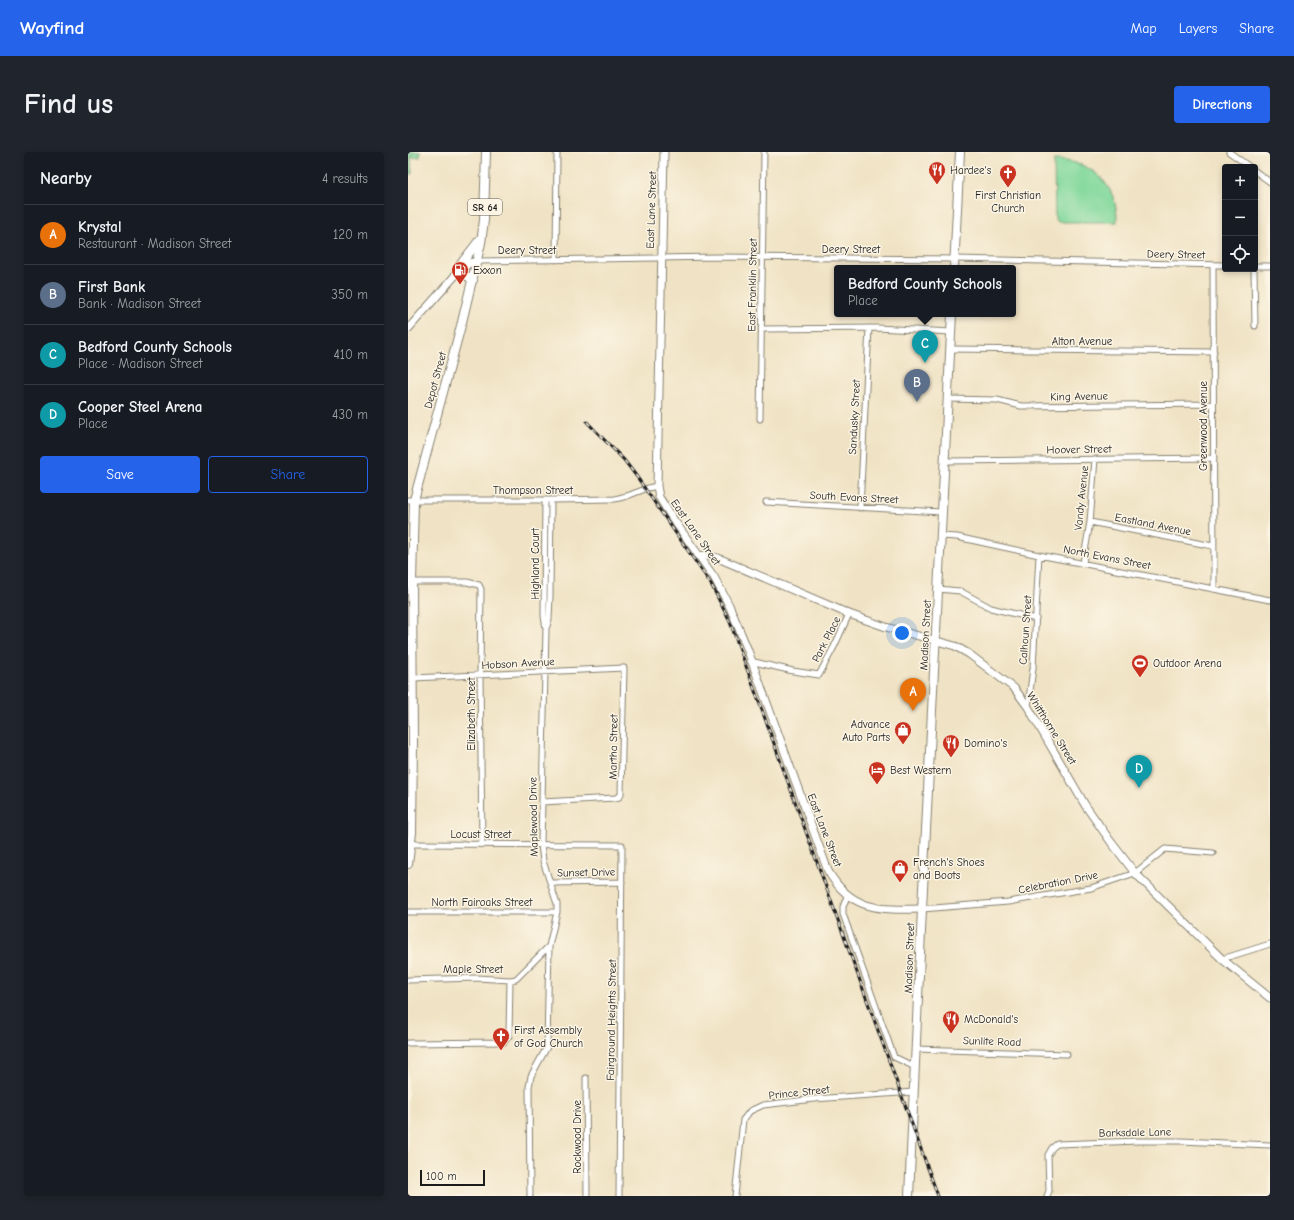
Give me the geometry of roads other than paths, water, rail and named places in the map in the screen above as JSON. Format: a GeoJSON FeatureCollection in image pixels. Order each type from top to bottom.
{"type":"FeatureCollection","features":[{"type":"Feature","properties":{"kind":"main road","name":"SR 64"},"geometry":{"type":"LineString","coordinates":[[478,261],[484,220],[486,152]]}},
{"type":"Feature","properties":{"kind":"main road"},"geometry":{"type":"LineString","coordinates":[[954,265],[960,152]]}},
{"type":"Feature","properties":{"kind":"main road"},"geometry":{"type":"LineString","coordinates":[[473,280],[464,274],[456,274],[460,266],[482,236]]}},
{"type":"Feature","properties":{"kind":"main road","name":"Depot Street"},"geometry":{"type":"LineString","coordinates":[[408,864],[411,844],[411,741],[413,678],[410,582],[411,500],[478,261]]}},
{"type":"Feature","properties":{"kind":"main road","name":"Madison Street"},"geometry":{"type":"LineString","coordinates":[[909,1196],[952,317]]}},
{"type":"Feature","properties":{"kind":"street"},"geometry":{"type":"LineString","coordinates":[[556,260],[557,152]]}},
{"type":"Feature","properties":{"kind":"street","name":"East Lane Street"},"geometry":{"type":"LineString","coordinates":[[664,152],[657,486],[659,497],[698,556],[714,577],[729,605],[743,638],[750,661],[828,871],[834,882],[847,896],[858,903],[878,908],[922,909]]}},
{"type":"Feature","properties":{"kind":"street","name":"East Franklin Street"},"geometry":{"type":"LineString","coordinates":[[760,419],[764,152]]}},
{"type":"Feature","properties":{"kind":"street"},"geometry":{"type":"LineString","coordinates":[[1229,152],[1246,164]]}},
{"type":"Feature","properties":{"kind":"street"},"geometry":{"type":"LineString","coordinates":[[1258,173],[1270,182]]}},
{"type":"Feature","properties":{"kind":"street","name":"Deery Street"},"geometry":{"type":"LineString","coordinates":[[478,261],[661,258],[954,259],[1222,265]]}},
{"type":"Feature","properties":{"kind":"street"},"geometry":{"type":"LineString","coordinates":[[408,329],[456,274],[470,263],[478,261]]}},
{"type":"Feature","properties":{"kind":"street","name":"Greenwood Avenue"},"geometry":{"type":"LineString","coordinates":[[1212,265],[1214,352],[1212,404],[1214,458],[1214,588]]}},
{"type":"Feature","properties":{"kind":"street"},"geometry":{"type":"LineString","coordinates":[[1258,266],[1270,266]]}},
{"type":"Feature","properties":{"kind":"street"},"geometry":{"type":"LineString","coordinates":[[1254,272],[1255,326]]}},
{"type":"Feature","properties":{"kind":"street"},"geometry":{"type":"LineString","coordinates":[[761,329],[869,328],[951,332]]}},
{"type":"Feature","properties":{"kind":"street","name":"Sandusky Street"},"geometry":{"type":"LineString","coordinates":[[860,508],[869,328]]}},
{"type":"Feature","properties":{"kind":"street","name":"Alton Avenue"},"geometry":{"type":"LineString","coordinates":[[950,349],[1214,352]]}},
{"type":"Feature","properties":{"kind":"street","name":"King Avenue"},"geometry":{"type":"LineString","coordinates":[[947,398],[997,400],[1020,406],[1212,404]]}},
{"type":"Feature","properties":{"kind":"street","name":"Hoover Street"},"geometry":{"type":"LineString","coordinates":[[945,461],[1214,458]]}},
{"type":"Feature","properties":{"kind":"street","name":"Vandy Avenue"},"geometry":{"type":"LineString","coordinates":[[1083,563],[1090,522],[1095,459]]}},
{"type":"Feature","properties":{"kind":"street","name":"Thompson Street"},"geometry":{"type":"LineString","coordinates":[[411,500],[548,500],[615,498],[627,496],[657,486]]}},
{"type":"Feature","properties":{"kind":"street","name":"Highland Court"},"geometry":{"type":"LineString","coordinates":[[545,671],[546,629],[544,616],[548,500]]}},
{"type":"Feature","properties":{"kind":"street","name":"South Evans Street"},"geometry":{"type":"LineString","coordinates":[[766,502],[942,512]]}},
{"type":"Feature","properties":{"kind":"street","name":"Eastland Avenue"},"geometry":{"type":"LineString","coordinates":[[1090,522],[1213,546]]}},
{"type":"Feature","properties":{"kind":"street","name":"North Evans Street"},"geometry":{"type":"LineString","coordinates":[[940,536],[957,537],[1039,555],[1270,600]]}},
{"type":"Feature","properties":{"kind":"street","name":"Whitthorne Street"},"geometry":{"type":"LineString","coordinates":[[698,556],[707,555],[718,558],[850,614],[886,627],[955,646],[969,654],[1014,688],[1028,707],[1085,804],[1110,842],[1135,873],[1222,959],[1270,998]]}},
{"type":"Feature","properties":{"kind":"street","name":"Calhoun Street"},"geometry":{"type":"LineString","coordinates":[[1028,707],[1033,668],[1039,555]]}},
{"type":"Feature","properties":{"kind":"street","name":"Elizabeth Street"},"geometry":{"type":"LineString","coordinates":[[410,582],[467,582],[479,585],[482,589],[480,674],[482,844]]}},
{"type":"Feature","properties":{"kind":"street"},"geometry":{"type":"LineString","coordinates":[[938,589],[960,591],[991,608],[1036,619]]}},
{"type":"Feature","properties":{"kind":"street","name":"Park Place"},"geometry":{"type":"LineString","coordinates":[[750,661],[819,675],[850,614]]}},
{"type":"Feature","properties":{"kind":"street","name":"Hobson Avenue"},"geometry":{"type":"LineString","coordinates":[[413,678],[624,668]]}},
{"type":"Feature","properties":{"kind":"street","name":"Martha Street"},"geometry":{"type":"LineString","coordinates":[[542,802],[615,798],[619,797],[621,794],[624,668]]}},
{"type":"Feature","properties":{"kind":"street","name":"Maplewood Drive"},"geometry":{"type":"LineString","coordinates":[[530,1196],[529,1087],[531,1076],[547,1046],[549,946],[557,912],[557,904],[543,861],[541,844],[545,671]]}},
{"type":"Feature","properties":{"kind":"street","name":"Locust Street"},"geometry":{"type":"LineString","coordinates":[[411,844],[622,845]]}},
{"type":"Feature","properties":{"kind":"street","name":"Fairground Heights Street"},"geometry":{"type":"LineString","coordinates":[[619,1196],[622,845]]}},
{"type":"Feature","properties":{"kind":"street","name":"Celebration Drive"},"geometry":{"type":"LineString","coordinates":[[922,909],[1008,902],[1091,888],[1135,873],[1165,849],[1213,853]]}},
{"type":"Feature","properties":{"kind":"street","name":"Sunset Drive"},"geometry":{"type":"LineString","coordinates":[[551,883],[622,882]]}},
{"type":"Feature","properties":{"kind":"street"},"geometry":{"type":"LineString","coordinates":[[847,896],[843,907],[843,914],[894,1058],[915,1067]]}},
{"type":"Feature","properties":{"kind":"street","name":"North Fairoaks Street"},"geometry":{"type":"LineString","coordinates":[[408,912],[557,912]]}},
{"type":"Feature","properties":{"kind":"street"},"geometry":{"type":"LineString","coordinates":[[1222,959],[1270,944]]}},
{"type":"Feature","properties":{"kind":"street","name":"Maple Street"},"geometry":{"type":"LineString","coordinates":[[408,980],[477,978],[516,979],[549,946]]}},
{"type":"Feature","properties":{"kind":"street"},"geometry":{"type":"LineString","coordinates":[[408,1043],[504,1042],[509,1036],[510,980]]}},
{"type":"Feature","properties":{"kind":"street","name":"Sunlite Road"},"geometry":{"type":"LineString","coordinates":[[916,1049],[1067,1054]]}},
{"type":"Feature","properties":{"kind":"street","name":"Rockwood Drive"},"geometry":{"type":"LineString","coordinates":[[586,1078],[587,1196]]}},
{"type":"Feature","properties":{"kind":"street","name":"Prince Street"},"geometry":{"type":"LineString","coordinates":[[735,1196],[744,1120],[750,1111],[763,1106],[814,1099],[914,1092]]}},
{"type":"Feature","properties":{"kind":"street","name":"Barksdale Lane"},"geometry":{"type":"LineString","coordinates":[[1047,1196],[1049,1191],[1048,1155],[1052,1148],[1057,1144],[1181,1141],[1270,1145]]}},
{"type":"Feature","properties":{"kind":"railway"},"geometry":{"type":"LineString","coordinates":[[587,422],[624,460],[637,477],[711,584],[730,622],[938,1196]]}},
{"type":"Feature","properties":{"kind":"place","name":"Hardee's"},"geometry":{"type":"Point","coordinates":[937,185]}},
{"type":"Feature","properties":{"kind":"place","name":"First Christian Church"},"geometry":{"type":"Point","coordinates":[1008,188]}},
{"type":"Feature","properties":{"kind":"place","name":"Exxon"},"geometry":{"type":"Point","coordinates":[460,285]}},
{"type":"Feature","properties":{"kind":"place","name":"Bedford County Schools"},"geometry":{"type":"Point","coordinates":[925,363]}},
{"type":"Feature","properties":{"kind":"place","name":"First Bank"},"geometry":{"type":"Point","coordinates":[917,402]}},
{"type":"Feature","properties":{"kind":"place","name":"Outdoor Arena"},"geometry":{"type":"Point","coordinates":[1140,678]}},
{"type":"Feature","properties":{"kind":"place","name":"Krystal"},"geometry":{"type":"Point","coordinates":[913,711]}},
{"type":"Feature","properties":{"kind":"place","name":"Advance Auto Parts"},"geometry":{"type":"Point","coordinates":[903,745]}},
{"type":"Feature","properties":{"kind":"place","name":"Domino's"},"geometry":{"type":"Point","coordinates":[951,758]}},
{"type":"Feature","properties":{"kind":"place","name":"Best Western"},"geometry":{"type":"Point","coordinates":[877,785]}},
{"type":"Feature","properties":{"kind":"place","name":"Cooper Steel Arena"},"geometry":{"type":"Point","coordinates":[1139,788]}},
{"type":"Feature","properties":{"kind":"place","name":"French's Shoes and Boots"},"geometry":{"type":"Point","coordinates":[900,883]}},
{"type":"Feature","properties":{"kind":"place","name":"McDonald's"},"geometry":{"type":"Point","coordinates":[951,1034]}},
{"type":"Feature","properties":{"kind":"place","name":"First Assembly of God Church"},"geometry":{"type":"Point","coordinates":[501,1051]}}]}
